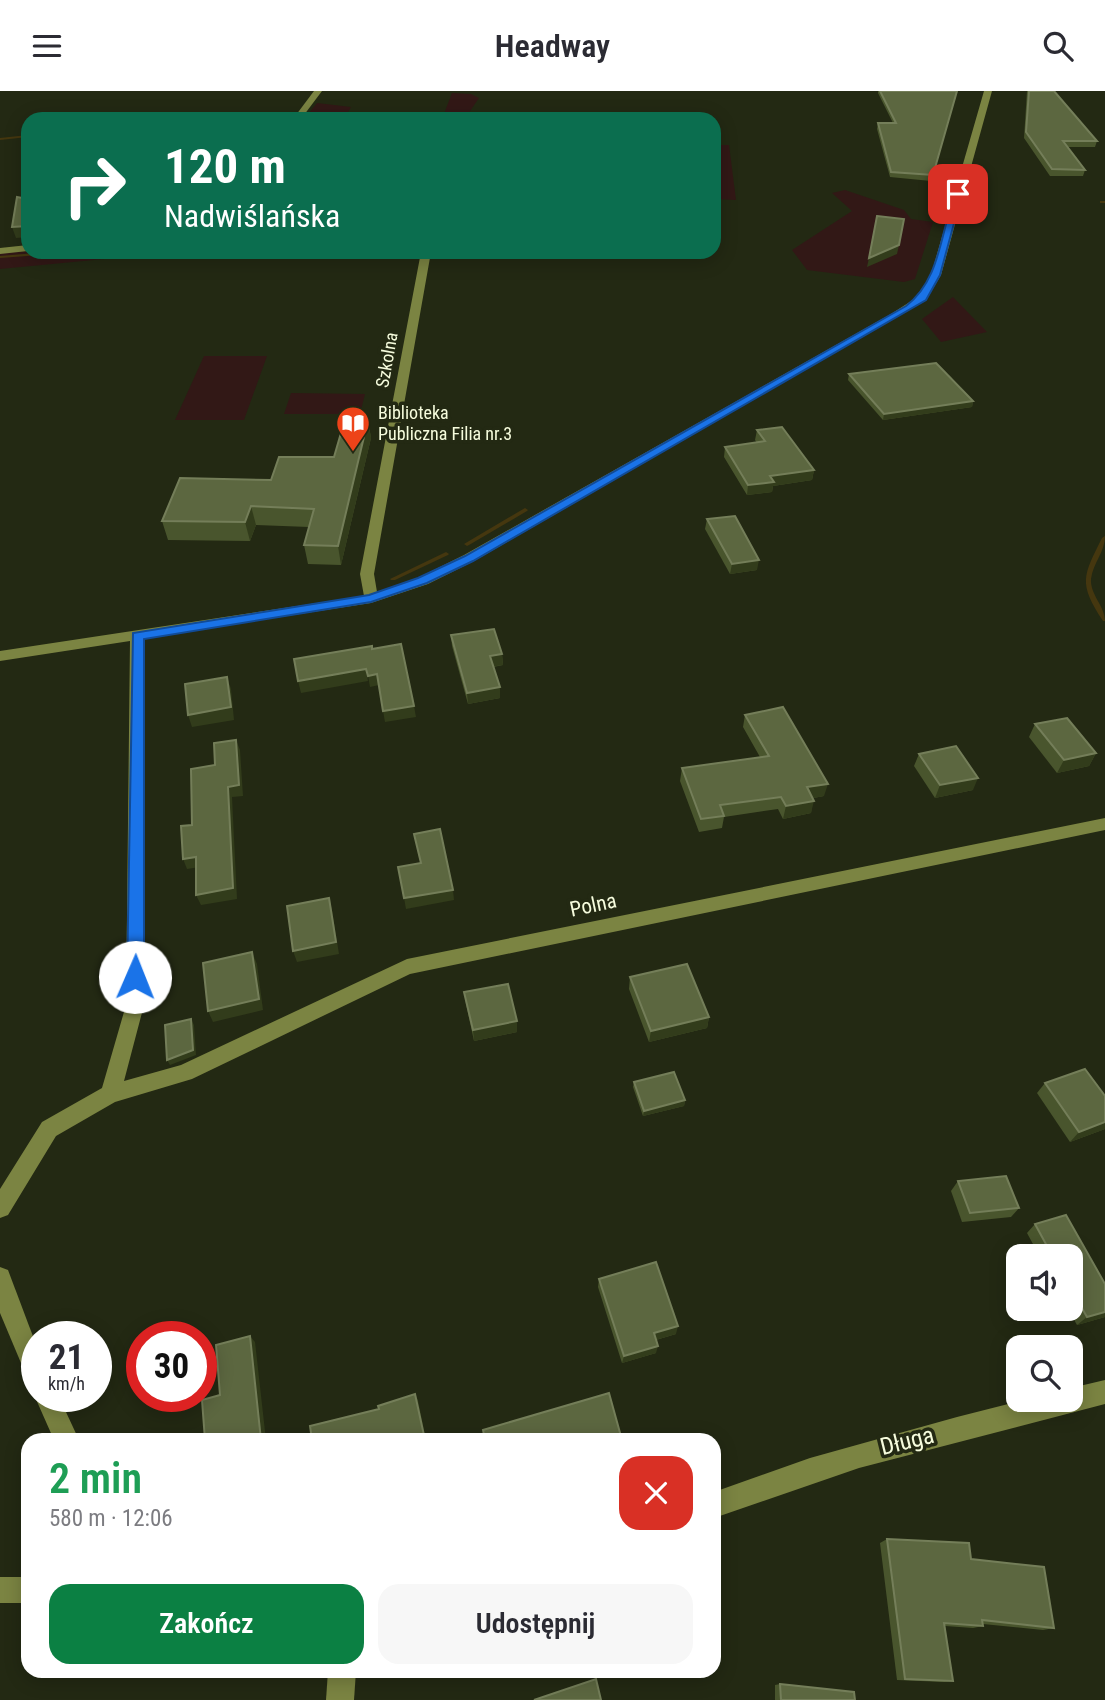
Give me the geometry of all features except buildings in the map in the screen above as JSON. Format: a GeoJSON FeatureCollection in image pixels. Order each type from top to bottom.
{"type":"FeatureCollection","features":[{"type":"Feature","properties":{"kind":"street"},"geometry":{"type":"LineString","coordinates":[[302,112],[318,91]]}},
{"type":"Feature","properties":{"kind":"street"},"geometry":{"type":"LineString","coordinates":[[0,656],[371,599],[423,581],[469,558],[885,322],[923,298],[936,275],[988,91]]}},
{"type":"Feature","properties":{"kind":"street"},"geometry":{"type":"LineString","coordinates":[[0,251],[21,250]]}},
{"type":"Feature","properties":{"kind":"street","name":"Szkolna"},"geometry":{"type":"LineString","coordinates":[[371,599],[367,574],[425,259]]}},
{"type":"Feature","properties":{"kind":"street"},"geometry":{"type":"LineString","coordinates":[[110,1094],[135,1005],[137,636]]}},
{"type":"Feature","properties":{"kind":"street","name":"Polna"},"geometry":{"type":"LineString","coordinates":[[0,1208],[49,1129],[110,1094],[185,1073],[407,967],[1105,824]]}},
{"type":"Feature","properties":{"kind":"street"},"geometry":{"type":"LineString","coordinates":[[0,1278],[21,1339]]}},
{"type":"Feature","properties":{"kind":"street","name":"Długa"},"geometry":{"type":"LineString","coordinates":[[721,1502],[775,1481],[870,1450],[1105,1392]]}},
{"type":"Feature","properties":{"kind":"street"},"geometry":{"type":"LineString","coordinates":[[54,1412],[64,1433]]}},
{"type":"Feature","properties":{"kind":"street"},"geometry":{"type":"LineString","coordinates":[[0,1590],[21,1590]]}},
{"type":"Feature","properties":{"kind":"street"},"geometry":{"type":"LineString","coordinates":[[340,1700],[341,1678]]}},
{"type":"Feature","properties":{"kind":"shaded area"},"geometry":{"type":"Polygon","coordinates":[[[452,93],[471,94],[479,98],[469,112],[445,112],[452,93]]]}},
{"type":"Feature","properties":{"kind":"shaded area"},"geometry":{"type":"Polygon","coordinates":[[[317,103],[351,107],[348,112],[310,112],[317,103]]]}},
{"type":"Feature","properties":{"kind":"shaded area"},"geometry":{"type":"Polygon","coordinates":[[[721,145],[729,145],[736,200],[721,199],[721,145]]]}},
{"type":"Feature","properties":{"kind":"shaded area"},"geometry":{"type":"Polygon","coordinates":[[[845,190],[904,210],[911,219],[933,222],[915,279],[904,282],[807,270],[792,250],[852,211],[832,193],[845,190]]]}},
{"type":"Feature","properties":{"kind":"shaded area"},"geometry":{"type":"Polygon","coordinates":[[[21,252],[21,259],[104,259],[0,269],[0,253],[21,252]]]}},
{"type":"Feature","properties":{"kind":"shaded area"},"geometry":{"type":"Polygon","coordinates":[[[953,297],[987,332],[941,342],[922,319],[953,297]]]}},
{"type":"Feature","properties":{"kind":"shaded area"},"geometry":{"type":"Polygon","coordinates":[[[204,356],[267,356],[244,420],[175,420],[204,356]]]}},
{"type":"Feature","properties":{"kind":"shaded area"},"geometry":{"type":"Polygon","coordinates":[[[291,393],[365,394],[360,414],[284,414],[291,393]]]}},
{"type":"Feature","properties":{"kind":"waterway"},"geometry":{"type":"LineString","coordinates":[[0,139],[21,137]]}},
{"type":"Feature","properties":{"kind":"waterway"},"geometry":{"type":"LineString","coordinates":[[0,257],[21,255]]}},
{"type":"Feature","properties":{"kind":"waterway"},"geometry":{"type":"LineString","coordinates":[[467,544],[525,510]]}},
{"type":"Feature","properties":{"kind":"waterway"},"geometry":{"type":"LineString","coordinates":[[1105,538],[1088,579],[1091,596],[1105,619]]}},
{"type":"Feature","properties":{"kind":"waterway"},"geometry":{"type":"LineString","coordinates":[[393,579],[446,554]]}},
{"type":"Feature","properties":{"kind":"place","name":"Biblioteka Publiczna Filia nr.3"},"geometry":{"type":"Point","coordinates":[353,453]}},
{"type":"Feature","properties":{"kind":"route"},"geometry":{"type":"LineString","coordinates":[[135,977],[137,636],[371,599],[423,581],[469,558],[923,298],[936,275],[958,194]]}}]}
